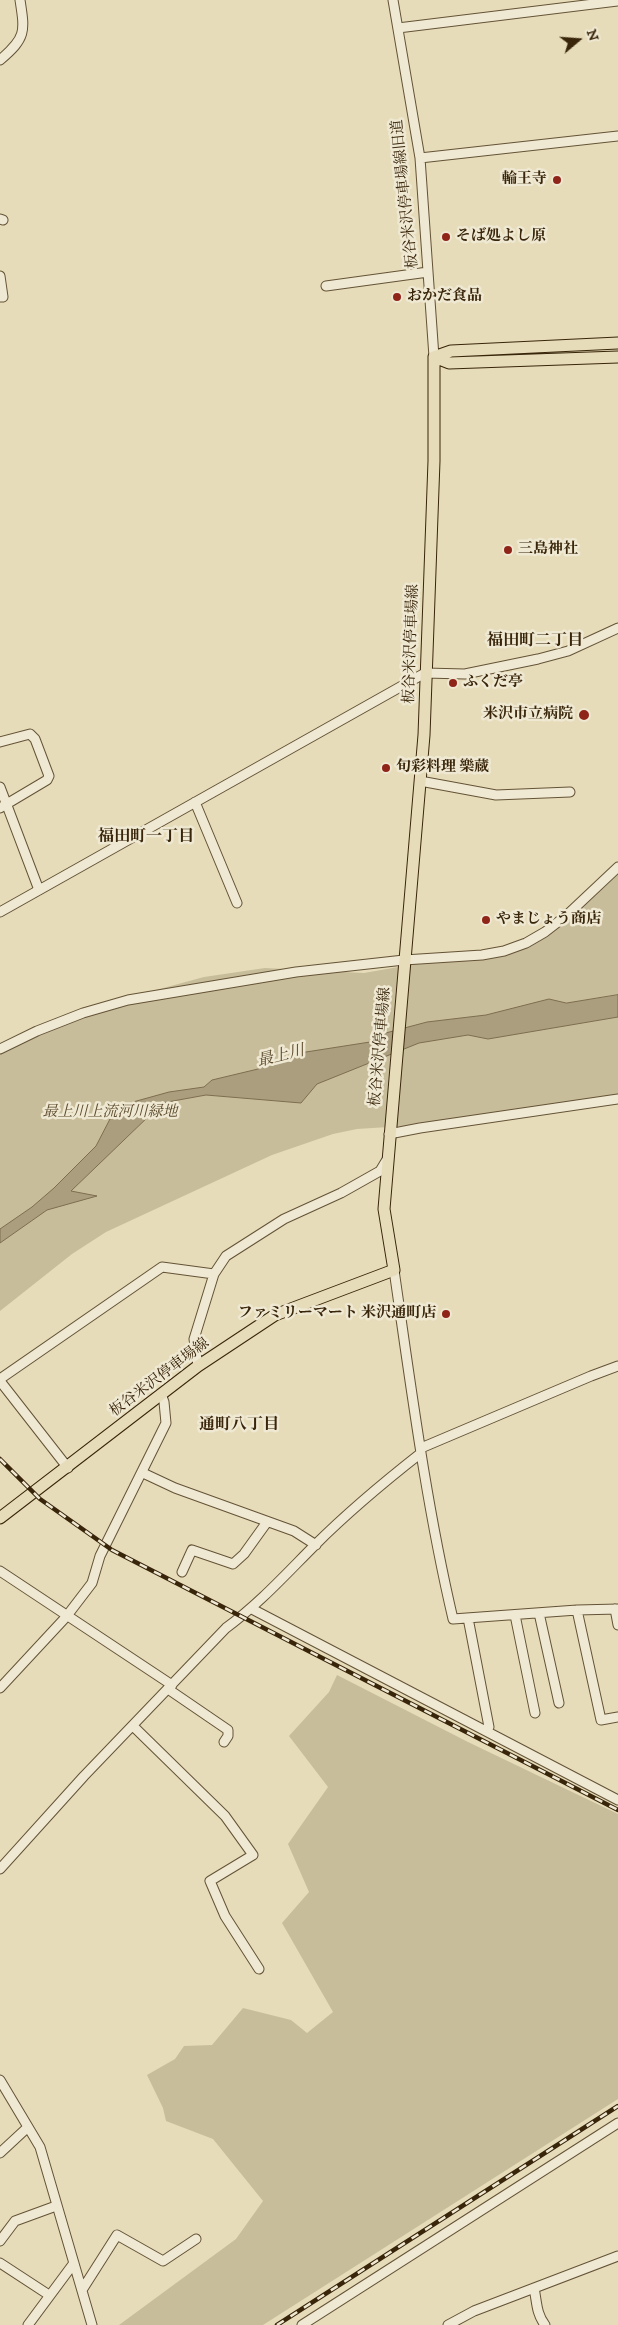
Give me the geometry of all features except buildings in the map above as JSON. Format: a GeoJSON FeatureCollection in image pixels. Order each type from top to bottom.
{"type":"FeatureCollection","features":[{"type":"Feature","properties":{"kind":"main road"},"geometry":{"type":"LineString","coordinates":[[434,357],[451,351],[618,344]]}},
{"type":"Feature","properties":{"kind":"main road"},"geometry":{"type":"LineString","coordinates":[[434,357],[450,364],[618,358]]}},
{"type":"Feature","properties":{"kind":"main road","name":"板谷米沢停車場線"},"geometry":{"type":"LineString","coordinates":[[0,1518],[68,1468],[198,1366],[275,1315],[394,1270],[384,1209],[386,1161],[424,735],[434,461],[434,357]]}},
{"type":"Feature","properties":{"kind":"street"},"geometry":{"type":"LineString","coordinates":[[0,60],[22,38],[24,25],[20,0]]}},
{"type":"Feature","properties":{"kind":"street","name":"板谷米沢停車場線旧道"},"geometry":{"type":"LineString","coordinates":[[393,0],[420,158],[434,357]]}},
{"type":"Feature","properties":{"kind":"street"},"geometry":{"type":"LineString","coordinates":[[398,28],[618,1]]}},
{"type":"Feature","properties":{"kind":"street"},"geometry":{"type":"LineString","coordinates":[[420,158],[618,136]]}},
{"type":"Feature","properties":{"kind":"street"},"geometry":{"type":"LineString","coordinates":[[326,286],[428,272]]}},
{"type":"Feature","properties":{"kind":"street"},"geometry":{"type":"LineString","coordinates":[[0,276],[3,296],[0,297]]}},
{"type":"Feature","properties":{"kind":"street"},"geometry":{"type":"LineString","coordinates":[[0,912],[425,673],[465,674],[538,659],[568,651],[618,628]]}},
{"type":"Feature","properties":{"kind":"street"},"geometry":{"type":"LineString","coordinates":[[0,742],[30,734],[34,739],[48,776],[46,780],[3,806]]}},
{"type":"Feature","properties":{"kind":"street"},"geometry":{"type":"LineString","coordinates":[[420,781],[496,795],[570,792]]}},
{"type":"Feature","properties":{"kind":"street"},"geometry":{"type":"LineString","coordinates":[[0,787],[3,806],[39,890]]}},
{"type":"Feature","properties":{"kind":"street"},"geometry":{"type":"LineString","coordinates":[[195,802],[237,903]]}},
{"type":"Feature","properties":{"kind":"street"},"geometry":{"type":"LineString","coordinates":[[1,1047],[83,1014],[128,1000],[296,972],[403,966],[482,955],[526,943],[545,932],[567,915],[618,867]]}},
{"type":"Feature","properties":{"kind":"street"},"geometry":{"type":"LineString","coordinates":[[389,1130],[618,1100]]}},
{"type":"Feature","properties":{"kind":"street"},"geometry":{"type":"LineString","coordinates":[[198,1366],[194,1339],[214,1274],[226,1256],[284,1219],[341,1193],[380,1171],[386,1161]]}},
{"type":"Feature","properties":{"kind":"street"},"geometry":{"type":"LineString","coordinates":[[68,1468],[0,1380],[162,1267],[214,1274]]}},
{"type":"Feature","properties":{"kind":"street"},"geometry":{"type":"LineString","coordinates":[[394,1270],[421,1450],[442,1572],[454,1619],[616,1609],[618,1625]]}},
{"type":"Feature","properties":{"kind":"street"},"geometry":{"type":"LineString","coordinates":[[0,1869],[226,1628],[252,1609],[316,1545],[421,1450],[618,1366]]}},
{"type":"Feature","properties":{"kind":"street"},"geometry":{"type":"LineString","coordinates":[[0,1688],[66,1617],[92,1583],[100,1556],[143,1473],[166,1423],[164,1402],[161,1394]]}},
{"type":"Feature","properties":{"kind":"street"},"geometry":{"type":"LineString","coordinates":[[143,1473],[175,1488],[294,1531],[316,1545]]}},
{"type":"Feature","properties":{"kind":"street"},"geometry":{"type":"LineString","coordinates":[[182,1572],[192,1550],[233,1564],[244,1554],[267,1522]]}},
{"type":"Feature","properties":{"kind":"street"},"geometry":{"type":"LineString","coordinates":[[0,1571],[170,1687],[228,1730],[224,1742]]}},
{"type":"Feature","properties":{"kind":"street"},"geometry":{"type":"LineString","coordinates":[[252,1609],[618,1800]]}},
{"type":"Feature","properties":{"kind":"street"},"geometry":{"type":"LineString","coordinates":[[577,1610],[601,1720],[618,1717]]}},
{"type":"Feature","properties":{"kind":"street"},"geometry":{"type":"LineString","coordinates":[[539,1613],[559,1703]]}},
{"type":"Feature","properties":{"kind":"street"},"geometry":{"type":"LineString","coordinates":[[515,1615],[535,1714]]}},
{"type":"Feature","properties":{"kind":"street"},"geometry":{"type":"LineString","coordinates":[[468,1618],[489,1727]]}},
{"type":"Feature","properties":{"kind":"street"},"geometry":{"type":"LineString","coordinates":[[133,1726],[225,1816],[253,1855],[210,1881],[225,1916],[260,1969]]}},
{"type":"Feature","properties":{"kind":"street"},"geometry":{"type":"LineString","coordinates":[[0,2080],[40,2147],[92,2325]]}},
{"type":"Feature","properties":{"kind":"street"},"geometry":{"type":"LineString","coordinates":[[302,2325],[618,2123]]}},
{"type":"Feature","properties":{"kind":"street"},"geometry":{"type":"LineString","coordinates":[[0,2153],[28,2127]]}},
{"type":"Feature","properties":{"kind":"street"},"geometry":{"type":"LineString","coordinates":[[0,2241],[15,2221],[56,2206]]}},
{"type":"Feature","properties":{"kind":"street"},"geometry":{"type":"LineString","coordinates":[[82,2290],[117,2236],[162,2262],[196,2239]]}},
{"type":"Feature","properties":{"kind":"street"},"geometry":{"type":"LineString","coordinates":[[448,2325],[474,2311],[618,2256]]}},
{"type":"Feature","properties":{"kind":"street"},"geometry":{"type":"LineString","coordinates":[[0,2263],[48,2295]]}},
{"type":"Feature","properties":{"kind":"street"},"geometry":{"type":"LineString","coordinates":[[28,2325],[48,2295],[74,2263]]}},
{"type":"Feature","properties":{"kind":"street"},"geometry":{"type":"LineString","coordinates":[[534,2288],[536,2309],[539,2318],[545,2325]]}},
{"type":"Feature","properties":{"kind":"green space","name":"最上川上流河川緑地"},"geometry":{"type":"Polygon","coordinates":[[[618,871],[618,1098],[420,1125],[357,1129],[333,1134],[272,1155],[106,1232],[72,1254],[0,1311],[0,1047],[82,1010],[204,977],[265,968],[364,973],[415,964],[503,954],[528,947],[568,917],[618,871]]]}},
{"type":"Feature","properties":{"kind":"green space"},"geometry":{"type":"Polygon","coordinates":[[[337,1675],[468,1742],[618,1814],[618,2099],[263,2325],[119,2325],[236,2239],[263,2201],[213,2139],[166,2121],[163,2108],[147,2075],[175,2059],[184,2046],[212,2045],[243,2008],[291,2020],[307,2033],[333,2012],[282,1923],[309,1892],[288,1844],[328,1787],[289,1736],[329,1692],[337,1675]]]}},
{"type":"Feature","properties":{"kind":"shaded area"},"geometry":{"type":"Polygon","coordinates":[[[618,995],[618,1017],[488,1039],[468,1035],[419,1043],[317,1084],[301,1103],[206,1095],[151,1105],[150,1115],[71,1191],[97,1196],[47,1210],[0,1243],[0,1229],[32,1207],[54,1188],[96,1146],[110,1119],[133,1102],[169,1092],[204,1087],[212,1080],[258,1069],[281,1059],[306,1052],[370,1042],[382,1034],[427,1022],[486,1015],[549,999],[566,1003],[618,995]]]}},
{"type":"Feature","properties":{"kind":"railway"},"geometry":{"type":"LineString","coordinates":[[0,1459],[40,1499],[112,1550],[618,1810]]}},
{"type":"Feature","properties":{"kind":"railway"},"geometry":{"type":"LineString","coordinates":[[277,2325],[618,2106]]}},
{"type":"Feature","properties":{"kind":"place","name":"輪王寺"},"geometry":{"type":"Point","coordinates":[557,180]}},
{"type":"Feature","properties":{"kind":"place","name":"そば処よし原"},"geometry":{"type":"Point","coordinates":[446,237]}},
{"type":"Feature","properties":{"kind":"place","name":"おかだ食品"},"geometry":{"type":"Point","coordinates":[397,297]}},
{"type":"Feature","properties":{"kind":"place","name":"三島神社"},"geometry":{"type":"Point","coordinates":[508,550]}},
{"type":"Feature","properties":{"kind":"place","name":"ふくだ亭"},"geometry":{"type":"Point","coordinates":[453,683]}},
{"type":"Feature","properties":{"kind":"place","name":"米沢市立病院"},"geometry":{"type":"Point","coordinates":[584,715]}},
{"type":"Feature","properties":{"kind":"place","name":"旬彩料理 樂蔵"},"geometry":{"type":"Point","coordinates":[386,768]}},
{"type":"Feature","properties":{"kind":"place","name":"やまじょう商店"},"geometry":{"type":"Point","coordinates":[486,920]}},
{"type":"Feature","properties":{"kind":"place","name":"ファミリーマート 米沢通町店"},"geometry":{"type":"Point","coordinates":[446,1314]}},
{"type":"Feature","properties":{"kind":"district","name":"福田町二丁目"},"geometry":{"type":"Point","coordinates":[535,642]}},
{"type":"Feature","properties":{"kind":"district","name":"福田町一丁目"},"geometry":{"type":"Point","coordinates":[146,838]}},
{"type":"Feature","properties":{"kind":"district","name":"通町八丁目"},"geometry":{"type":"Point","coordinates":[239,1426]}},
{"type":"Feature","properties":{"kind":"water label","name":"最上川"},"geometry":{"type":"Point","coordinates":[281,1057]}}]}
